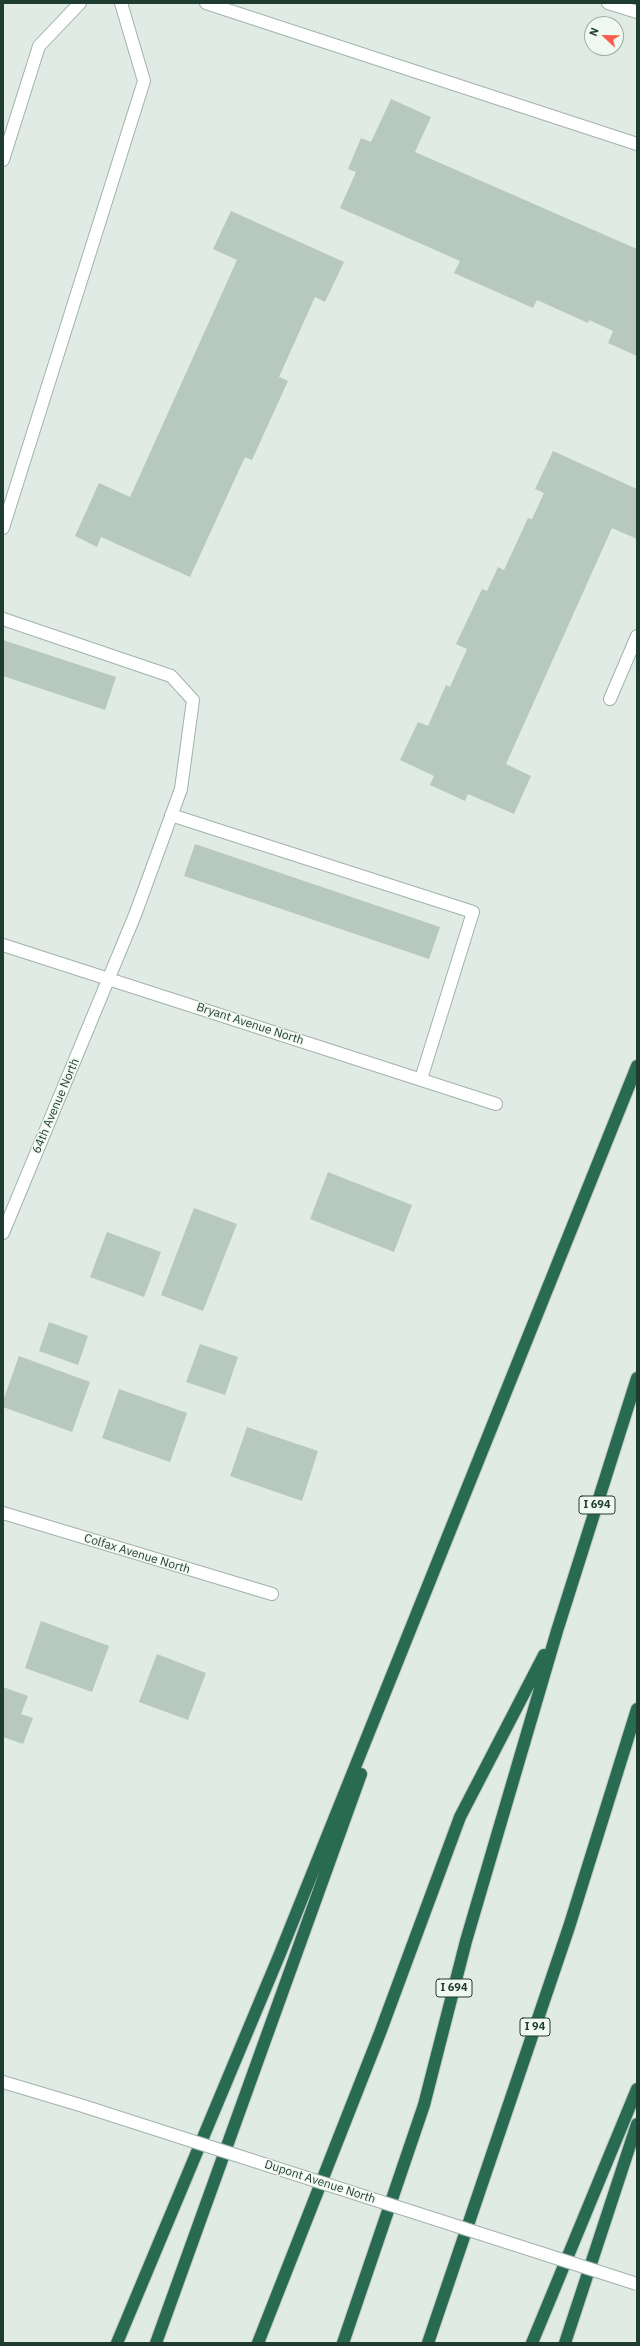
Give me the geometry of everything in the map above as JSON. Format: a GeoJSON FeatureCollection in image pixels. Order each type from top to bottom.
{"type":"FeatureCollection","features":[{"type":"Feature","properties":{"kind":"highway"},"geometry":{"type":"LineString","coordinates":[[117,2343],[279,1956],[637,1066]]}},
{"type":"Feature","properties":{"kind":"highway","name":"I 694"},"geometry":{"type":"LineString","coordinates":[[343,2343],[424,2105],[466,1941],[556,1631],[637,1378]]}},
{"type":"Feature","properties":{"kind":"highway"},"geometry":{"type":"LineString","coordinates":[[156,2343],[430,1580]]}},
{"type":"Feature","properties":{"kind":"highway"},"geometry":{"type":"LineString","coordinates":[[258,2343],[383,2026],[460,1817],[556,1631]]}},
{"type":"Feature","properties":{"kind":"highway","name":"I 94"},"geometry":{"type":"LineString","coordinates":[[428,2343],[569,1926],[637,1709]]}},
{"type":"Feature","properties":{"kind":"highway"},"geometry":{"type":"LineString","coordinates":[[532,2343],[637,2089]]}},
{"type":"Feature","properties":{"kind":"highway"},"geometry":{"type":"LineString","coordinates":[[565,2343],[637,2124]]}},
{"type":"Feature","properties":{"kind":"street"},"geometry":{"type":"LineString","coordinates":[[3,160],[39,46],[80,3]]}},
{"type":"Feature","properties":{"kind":"street"},"geometry":{"type":"LineString","coordinates":[[3,528],[144,80],[121,3]]}},
{"type":"Feature","properties":{"kind":"street"},"geometry":{"type":"LineString","coordinates":[[206,3],[637,144]]}},
{"type":"Feature","properties":{"kind":"street"},"geometry":{"type":"LineString","coordinates":[[608,3],[637,11]]}},
{"type":"Feature","properties":{"kind":"street","name":"64th Avenue North"},"geometry":{"type":"LineString","coordinates":[[3,619],[171,676],[193,700],[181,788],[135,915],[3,1233]]}},
{"type":"Feature","properties":{"kind":"street"},"geometry":{"type":"LineString","coordinates":[[610,699],[637,636]]}},
{"type":"Feature","properties":{"kind":"street"},"geometry":{"type":"LineString","coordinates":[[171,815],[473,912],[421,1079]]}},
{"type":"Feature","properties":{"kind":"street","name":"Bryant Avenue North"},"geometry":{"type":"LineString","coordinates":[[3,945],[496,1104]]}},
{"type":"Feature","properties":{"kind":"street","name":"Colfax Avenue North"},"geometry":{"type":"LineString","coordinates":[[3,1513],[272,1594]]}},
{"type":"Feature","properties":{"kind":"street","name":"Dupont Avenue North"},"geometry":{"type":"LineString","coordinates":[[3,2082],[80,2105],[637,2284]]}},
{"type":"Feature","properties":{"kind":"building"},"geometry":{"type":"Polygon","coordinates":[[[391,99],[431,117],[415,152],[637,249],[637,356],[608,343],[613,331],[589,320],[588,323],[537,300],[533,308],[454,273],[460,261],[340,208],[356,172],[348,169],[361,138],[371,142],[391,99]]]}},
{"type":"Feature","properties":{"kind":"building"},"geometry":{"type":"Polygon","coordinates":[[[231,211],[344,262],[325,302],[315,297],[279,377],[288,381],[252,460],[245,457],[190,577],[101,537],[97,547],[75,536],[99,483],[130,497],[237,260],[213,249],[231,211]]]}},
{"type":"Feature","properties":{"kind":"building"},"geometry":{"type":"Polygon","coordinates":[[[553,451],[637,489],[637,539],[612,528],[506,764],[531,776],[514,814],[468,794],[465,801],[430,785],[434,776],[400,760],[418,722],[428,726],[446,685],[450,687],[467,649],[456,644],[482,589],[487,591],[498,567],[504,570],[528,518],[532,519],[544,493],[535,489],[553,451]]]}},
{"type":"Feature","properties":{"kind":"building"},"geometry":{"type":"Polygon","coordinates":[[[3,640],[116,677],[105,710],[3,676],[3,640]]]}},
{"type":"Feature","properties":{"kind":"building"},"geometry":{"type":"Polygon","coordinates":[[[195,844],[440,927],[429,959],[184,876],[195,844]]]}},
{"type":"Feature","properties":{"kind":"building"},"geometry":{"type":"Polygon","coordinates":[[[328,1172],[412,1205],[394,1252],[310,1219],[328,1172]]]}},
{"type":"Feature","properties":{"kind":"building"},"geometry":{"type":"Polygon","coordinates":[[[194,1208],[237,1224],[203,1311],[161,1295],[194,1208]]]}},
{"type":"Feature","properties":{"kind":"building"},"geometry":{"type":"Polygon","coordinates":[[[107,1232],[161,1252],[144,1297],[90,1277],[107,1232]]]}},
{"type":"Feature","properties":{"kind":"building"},"geometry":{"type":"Polygon","coordinates":[[[49,1322],[88,1336],[78,1365],[39,1351],[49,1322]]]}},
{"type":"Feature","properties":{"kind":"building"},"geometry":{"type":"Polygon","coordinates":[[[200,1344],[238,1357],[225,1395],[186,1382],[200,1344]]]}},
{"type":"Feature","properties":{"kind":"building"},"geometry":{"type":"Polygon","coordinates":[[[19,1356],[90,1382],[72,1432],[3,1407],[3,1401],[19,1356]]]}},
{"type":"Feature","properties":{"kind":"building"},"geometry":{"type":"Polygon","coordinates":[[[119,1389],[187,1413],[170,1462],[102,1438],[119,1389]]]}},
{"type":"Feature","properties":{"kind":"building"},"geometry":{"type":"Polygon","coordinates":[[[247,1427],[318,1451],[302,1501],[230,1476],[247,1427]]]}},
{"type":"Feature","properties":{"kind":"building"},"geometry":{"type":"Polygon","coordinates":[[[41,1621],[109,1646],[92,1692],[25,1668],[41,1621]]]}},
{"type":"Feature","properties":{"kind":"building"},"geometry":{"type":"Polygon","coordinates":[[[157,1654],[206,1673],[188,1720],[139,1702],[157,1654]]]}},
{"type":"Feature","properties":{"kind":"building"},"geometry":{"type":"Polygon","coordinates":[[[3,1687],[28,1696],[21,1714],[33,1718],[23,1744],[3,1737],[3,1687]]]}}]}
